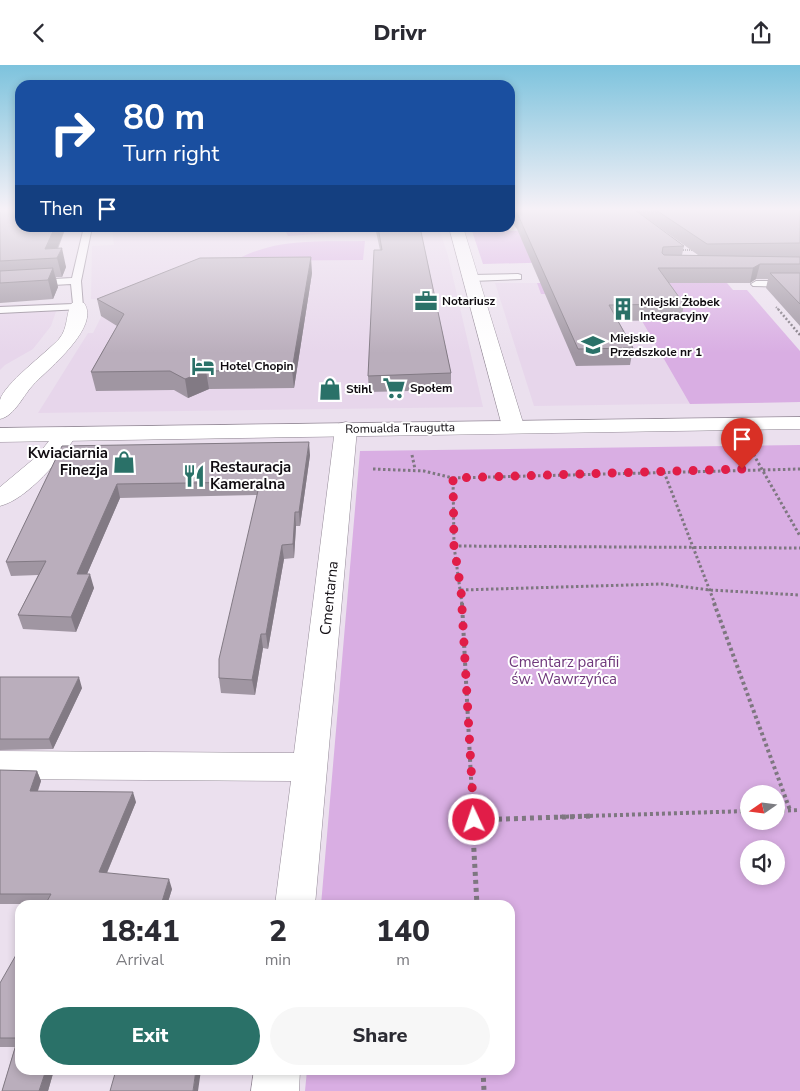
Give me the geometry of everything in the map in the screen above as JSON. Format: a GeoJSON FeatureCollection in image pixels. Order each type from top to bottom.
{"type":"FeatureCollection","features":[{"type":"Feature","properties":{"kind":"street"},"geometry":{"type":"LineString","coordinates":[[466,258],[513,426]]}},
{"type":"Feature","properties":{"kind":"street"},"geometry":{"type":"LineString","coordinates":[[0,413],[24,381],[67,341],[76,325],[78,307]]}},
{"type":"Feature","properties":{"kind":"street","name":"Romualda Traugutta"},"geometry":{"type":"LineString","coordinates":[[0,435],[800,423]]}},
{"type":"Feature","properties":{"kind":"street","name":"Cmentarna"},"geometry":{"type":"LineString","coordinates":[[296,900],[346,429]]}},
{"type":"Feature","properties":{"kind":"street"},"geometry":{"type":"LineString","coordinates":[[0,499],[25,481],[53,453],[66,435]]}},
{"type":"Feature","properties":{"kind":"street"},"geometry":{"type":"LineString","coordinates":[[0,765],[310,767]]}},
{"type":"Feature","properties":{"kind":"street"},"geometry":{"type":"LineString","coordinates":[[275,1091],[277,1075]]}},
{"type":"Feature","properties":{"kind":"lane"},"geometry":{"type":"LineString","coordinates":[[0,310],[78,307],[76,281],[81,258]]}},
{"type":"Feature","properties":{"kind":"lane"},"geometry":{"type":"LineString","coordinates":[[472,278],[518,277]]}},
{"type":"Feature","properties":{"kind":"lane"},"geometry":{"type":"LineString","coordinates":[[0,285],[76,281]]}},
{"type":"Feature","properties":{"kind":"lane"},"geometry":{"type":"LineString","coordinates":[[756,284],[800,284]]}},
{"type":"Feature","properties":{"kind":"path"},"geometry":{"type":"LineString","coordinates":[[749,445],[800,536]]}},
{"type":"Feature","properties":{"kind":"path"},"geometry":{"type":"LineString","coordinates":[[412,455],[415,469]]}},
{"type":"Feature","properties":{"kind":"path"},"geometry":{"type":"LineString","coordinates":[[372,469],[415,469],[453,478],[800,469]]}},
{"type":"Feature","properties":{"kind":"path"},"geometry":{"type":"LineString","coordinates":[[664,472],[710,590],[790,810]]}},
{"type":"Feature","properties":{"kind":"path"},"geometry":{"type":"LineString","coordinates":[[453,478],[454,546],[461,590],[477,900]]}},
{"type":"Feature","properties":{"kind":"path"},"geometry":{"type":"LineString","coordinates":[[454,546],[800,548]]}},
{"type":"Feature","properties":{"kind":"path"},"geometry":{"type":"LineString","coordinates":[[461,590],[662,584],[710,590],[800,595]]}},
{"type":"Feature","properties":{"kind":"path"},"geometry":{"type":"LineString","coordinates":[[785,810],[800,810]]}},
{"type":"Feature","properties":{"kind":"path"},"geometry":{"type":"LineString","coordinates":[[474,820],[740,811]]}},
{"type":"Feature","properties":{"kind":"path"},"geometry":{"type":"LineString","coordinates":[[483,1075],[484,1091]]}},
{"type":"Feature","properties":{"kind":"shaded area"},"geometry":{"type":"Polygon","coordinates":[[[92,258],[448,258],[483,407],[38,413],[88,333],[93,333],[101,317],[120,301],[91,299],[92,258]]]}},
{"type":"Feature","properties":{"kind":"shaded area"},"geometry":{"type":"Polygon","coordinates":[[[495,283],[727,283],[800,402],[534,406],[495,283]]]}},
{"type":"Feature","properties":{"kind":"shaded area"},"geometry":{"type":"Polygon","coordinates":[[[59,303],[51,326],[33,349],[5,365],[0,370],[0,305],[59,303]]]}},
{"type":"Feature","properties":{"kind":"green space"},"geometry":{"type":"Polygon","coordinates":[[[240,258],[363,258],[363,260],[234,261],[240,258]]]}},
{"type":"Feature","properties":{"kind":"green space"},"geometry":{"type":"Polygon","coordinates":[[[481,258],[601,258],[603,261],[483,264],[481,258]]]}},
{"type":"Feature","properties":{"kind":"green space"},"geometry":{"type":"Polygon","coordinates":[[[537,283],[727,283],[733,290],[747,290],[800,351],[800,402],[690,404],[642,321],[563,294],[541,294],[537,283]]]}},
{"type":"Feature","properties":{"kind":"green space","name":"Cmentarz parafii św. Wawrzyńca"},"geometry":{"type":"Polygon","coordinates":[[[800,445],[800,1091],[305,1091],[307,1075],[515,1075],[515,900],[321,900],[360,451],[800,445]]]}},
{"type":"Feature","properties":{"kind":"building"},"geometry":{"type":"Polygon","coordinates":[[[0,258],[57,258],[57,258],[0,261],[0,258]]]}},
{"type":"Feature","properties":{"kind":"building"},"geometry":{"type":"Polygon","coordinates":[[[200,258],[311,258],[292,370],[206,371],[185,379],[170,371],[91,372],[124,314],[97,299],[200,258]]]}},
{"type":"Feature","properties":{"kind":"building"},"geometry":{"type":"Polygon","coordinates":[[[374,258],[427,258],[451,373],[368,376],[374,258]]]}},
{"type":"Feature","properties":{"kind":"building"},"geometry":{"type":"Polygon","coordinates":[[[537,258],[800,258],[800,264],[760,264],[753,268],[658,268],[684,304],[609,305],[633,348],[578,349],[537,258]]]}},
{"type":"Feature","properties":{"kind":"building"},"geometry":{"type":"Polygon","coordinates":[[[53,268],[48,280],[0,283],[0,271],[53,268]]]}},
{"type":"Feature","properties":{"kind":"building"},"geometry":{"type":"Polygon","coordinates":[[[770,273],[800,273],[800,304],[770,273]]]}},
{"type":"Feature","properties":{"kind":"building"},"geometry":{"type":"Polygon","coordinates":[[[309,442],[299,512],[295,512],[293,544],[282,545],[266,634],[261,634],[252,680],[219,678],[219,659],[260,482],[117,484],[77,574],[90,574],[71,617],[18,615],[46,561],[6,562],[62,446],[309,442]]]}},
{"type":"Feature","properties":{"kind":"building"},"geometry":{"type":"Polygon","coordinates":[[[0,677],[79,677],[49,739],[0,739],[0,677]]]}},
{"type":"Feature","properties":{"kind":"building"},"geometry":{"type":"Polygon","coordinates":[[[0,770],[37,771],[30,791],[133,792],[99,872],[169,879],[163,900],[48,900],[51,894],[0,894],[0,770]]]}},
{"type":"Feature","properties":{"kind":"building"},"geometry":{"type":"Polygon","coordinates":[[[15,957],[15,1038],[0,1038],[0,983],[15,957]]]}},
{"type":"Feature","properties":{"kind":"building"},"geometry":{"type":"Polygon","coordinates":[[[15,1048],[15,1075],[44,1075],[39,1091],[2,1091],[15,1048]]]}},
{"type":"Feature","properties":{"kind":"building"},"geometry":{"type":"Polygon","coordinates":[[[115,1075],[195,1075],[193,1091],[110,1091],[115,1075]]]}},
{"type":"Feature","properties":{"kind":"place","name":"Notariusz"},"geometry":{"type":"Point","coordinates":[426,301]}},
{"type":"Feature","properties":{"kind":"place","name":"Miejski Żłobek Integracyjny"},"geometry":{"type":"Point","coordinates":[623,309]}},
{"type":"Feature","properties":{"kind":"place","name":"Miejskie Przedszkole nr 1"},"geometry":{"type":"Point","coordinates":[593,345]}},
{"type":"Feature","properties":{"kind":"place","name":"Hotel Chopin"},"geometry":{"type":"Point","coordinates":[203,366]}},
{"type":"Feature","properties":{"kind":"place","name":"Społem"},"geometry":{"type":"Point","coordinates":[394,388]}},
{"type":"Feature","properties":{"kind":"place","name":"Stihl"},"geometry":{"type":"Point","coordinates":[330,389]}},
{"type":"Feature","properties":{"kind":"place","name":"Kwiaciarnia Finezja"},"geometry":{"type":"Point","coordinates":[124,462]}},
{"type":"Feature","properties":{"kind":"place","name":"Restauracja Kameralna"},"geometry":{"type":"Point","coordinates":[194,476]}},
{"type":"Feature","properties":{"kind":"route"},"geometry":{"type":"LineString","coordinates":[[474,820],[461,590],[454,546],[453,478],[742,469]]}}]}
